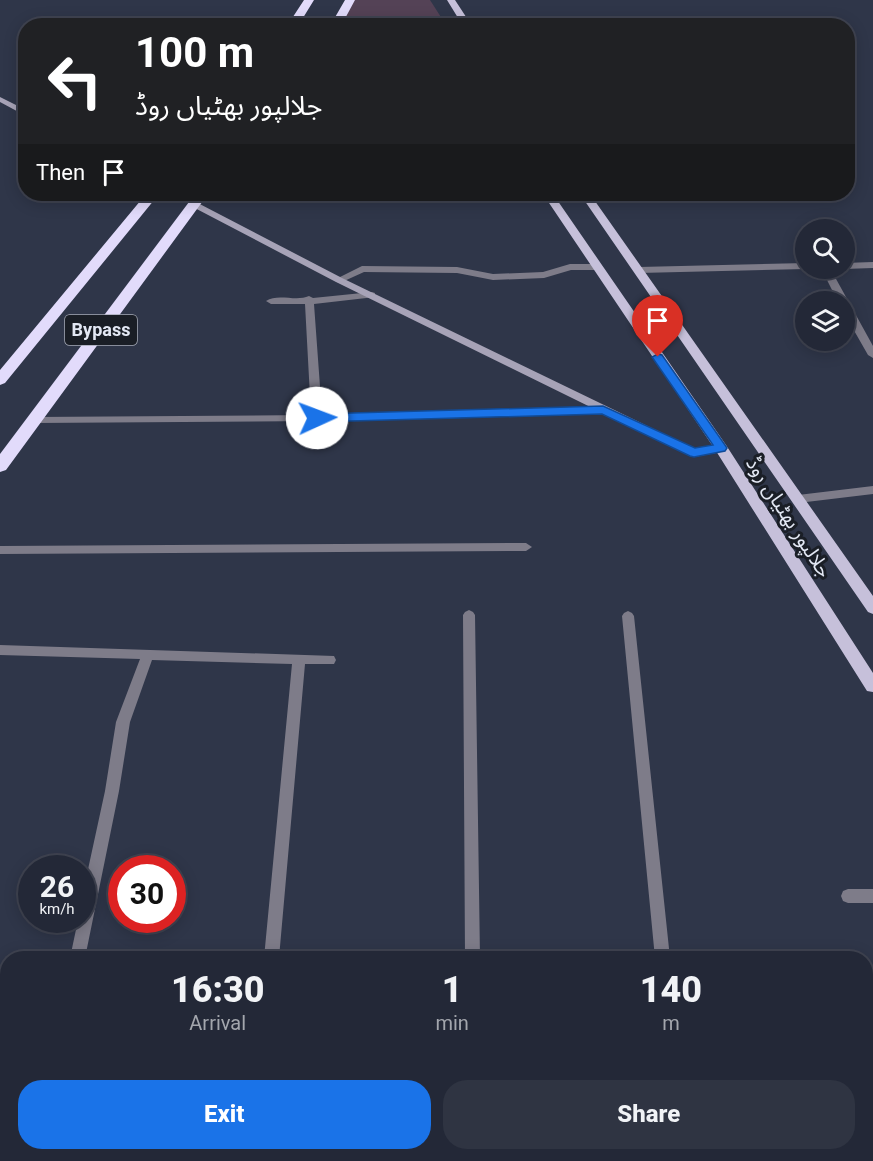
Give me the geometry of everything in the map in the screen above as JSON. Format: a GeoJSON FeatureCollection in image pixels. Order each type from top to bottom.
{"type":"FeatureCollection","features":[{"type":"Feature","properties":{"kind":"highway"},"geometry":{"type":"LineString","coordinates":[[298,18],[309,0]]}},
{"type":"Feature","properties":{"kind":"highway"},"geometry":{"type":"LineString","coordinates":[[340,18],[350,0]]}},
{"type":"Feature","properties":{"kind":"highway","name":"Bypass"},"geometry":{"type":"LineString","coordinates":[[0,381],[146,201]]}},
{"type":"Feature","properties":{"kind":"highway","name":"Bypass"},"geometry":{"type":"LineString","coordinates":[[0,466],[195,201]]}},
{"type":"Feature","properties":{"kind":"main road"},"geometry":{"type":"LineString","coordinates":[[451,0],[463,18]]}},
{"type":"Feature","properties":{"kind":"main road","name":"جلالپور بھٹیاں روڈ"},"geometry":{"type":"LineString","coordinates":[[553,201],[721,448],[873,686]]}},
{"type":"Feature","properties":{"kind":"main road","name":"جلالپور بھٹیاں روڈ"},"geometry":{"type":"LineString","coordinates":[[590,201],[873,608]]}},
{"type":"Feature","properties":{"kind":"street"},"geometry":{"type":"LineString","coordinates":[[0,99],[18,109]]}},
{"type":"Feature","properties":{"kind":"street"},"geometry":{"type":"LineString","coordinates":[[202,201],[339,280],[603,410],[694,453],[721,448]]}},
{"type":"Feature","properties":{"kind":"street"},"geometry":{"type":"LineString","coordinates":[[855,266],[873,265]]}},
{"type":"Feature","properties":{"kind":"street"},"geometry":{"type":"LineString","coordinates":[[639,270],[795,266]]}},
{"type":"Feature","properties":{"kind":"street"},"geometry":{"type":"LineString","coordinates":[[339,280],[362,269],[457,270],[494,277],[544,274],[570,267],[596,267]]}},
{"type":"Feature","properties":{"kind":"street"},"geometry":{"type":"LineString","coordinates":[[271,301],[372,295]]}},
{"type":"Feature","properties":{"kind":"street"},"geometry":{"type":"LineString","coordinates":[[309,299],[317,418]]}},
{"type":"Feature","properties":{"kind":"street"},"geometry":{"type":"LineString","coordinates":[[855,322],[873,355]]}},
{"type":"Feature","properties":{"kind":"street"},"geometry":{"type":"LineString","coordinates":[[35,420],[317,418],[603,410]]}},
{"type":"Feature","properties":{"kind":"street"},"geometry":{"type":"LineString","coordinates":[[798,499],[873,490]]}},
{"type":"Feature","properties":{"kind":"street"},"geometry":{"type":"LineString","coordinates":[[0,550],[526,547]]}},
{"type":"Feature","properties":{"kind":"street"},"geometry":{"type":"LineString","coordinates":[[469,615],[473,951]]}},
{"type":"Feature","properties":{"kind":"street"},"geometry":{"type":"LineString","coordinates":[[628,616],[662,951]]}},
{"type":"Feature","properties":{"kind":"street"},"geometry":{"type":"LineString","coordinates":[[0,650],[330,660]]}},
{"type":"Feature","properties":{"kind":"street"},"geometry":{"type":"LineString","coordinates":[[78,951],[112,791],[123,722],[148,654]]}},
{"type":"Feature","properties":{"kind":"street"},"geometry":{"type":"LineString","coordinates":[[273,951],[299,659]]}},
{"type":"Feature","properties":{"kind":"street"},"geometry":{"type":"LineString","coordinates":[[848,896],[873,896]]}},
{"type":"Feature","properties":{"kind":"shaded area"},"geometry":{"type":"Polygon","coordinates":[[[350,0],[430,0],[442,18],[340,18],[350,0]]]}},
{"type":"Feature","properties":{"kind":"route"},"geometry":{"type":"LineString","coordinates":[[317,418],[603,410],[694,453],[721,448],[658,357]]}}]}
